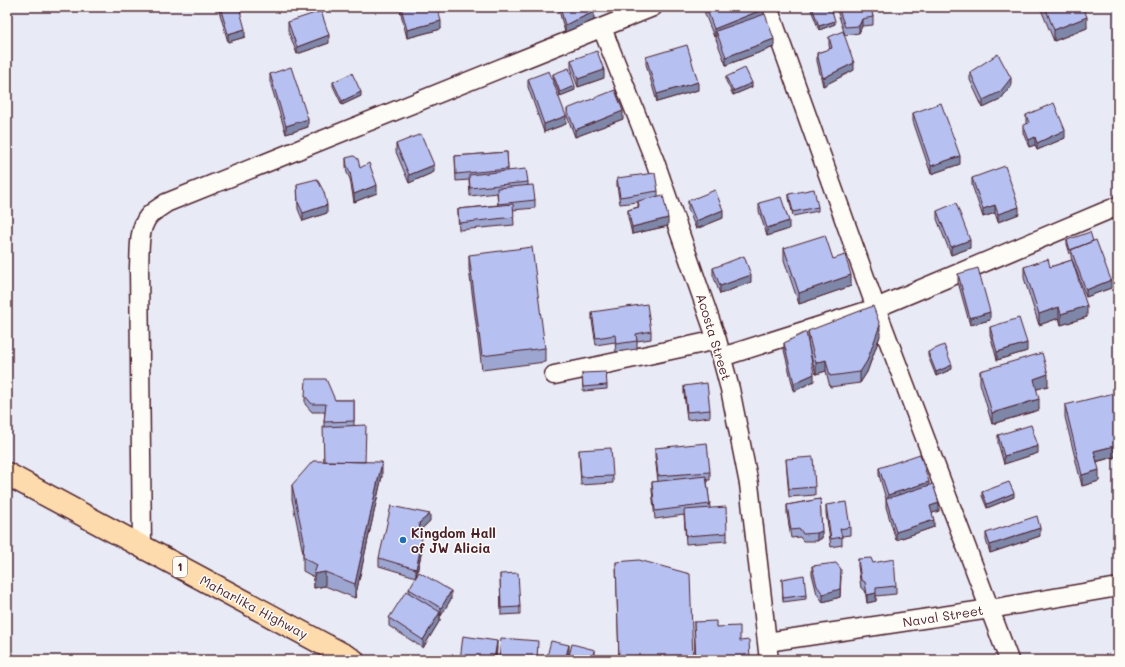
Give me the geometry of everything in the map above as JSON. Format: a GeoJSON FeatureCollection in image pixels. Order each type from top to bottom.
{"type":"FeatureCollection","features":[{"type":"Feature","properties":{"kind":"main road","name":"Maharlika Highway"},"geometry":{"type":"LineString","coordinates":[[7,474],[353,660]]}},
{"type":"Feature","properties":{"kind":"street"},"geometry":{"type":"LineString","coordinates":[[142,547],[139,267],[140,243],[143,225],[149,216],[166,203],[653,7]]}},
{"type":"Feature","properties":{"kind":"street"},"geometry":{"type":"LineString","coordinates":[[768,7],[876,308],[1009,660]]}},
{"type":"Feature","properties":{"kind":"street","name":"Acosta Street"},"geometry":{"type":"LineString","coordinates":[[602,28],[654,159],[722,358],[730,389],[749,484],[768,651]]}},
{"type":"Feature","properties":{"kind":"street"},"geometry":{"type":"LineString","coordinates":[[722,358],[876,308],[1118,206]]}},
{"type":"Feature","properties":{"kind":"street"},"geometry":{"type":"LineString","coordinates":[[554,375],[717,340]]}},
{"type":"Feature","properties":{"kind":"street","name":"Naval Street"},"geometry":{"type":"LineString","coordinates":[[768,651],[990,609],[1118,588]]}},
{"type":"Feature","properties":{"kind":"building"},"geometry":{"type":"Polygon","coordinates":[[[220,7],[239,7],[245,29],[228,34],[220,7]]]}},
{"type":"Feature","properties":{"kind":"building"},"geometry":{"type":"Polygon","coordinates":[[[401,7],[437,7],[441,21],[407,30],[401,7]]]}},
{"type":"Feature","properties":{"kind":"building"},"geometry":{"type":"Polygon","coordinates":[[[560,7],[592,7],[594,12],[565,25],[560,7]]]}},
{"type":"Feature","properties":{"kind":"building"},"geometry":{"type":"Polygon","coordinates":[[[706,7],[764,7],[764,9],[714,29],[706,7]]]}},
{"type":"Feature","properties":{"kind":"building"},"geometry":{"type":"Polygon","coordinates":[[[812,7],[831,7],[835,21],[819,26],[812,7]]]}},
{"type":"Feature","properties":{"kind":"building"},"geometry":{"type":"Polygon","coordinates":[[[838,7],[871,7],[873,17],[862,19],[859,26],[845,27],[838,7]]]}},
{"type":"Feature","properties":{"kind":"building"},"geometry":{"type":"Polygon","coordinates":[[[1045,7],[1083,7],[1087,17],[1054,30],[1045,7]]]}},
{"type":"Feature","properties":{"kind":"building"},"geometry":{"type":"Polygon","coordinates":[[[321,11],[329,35],[297,47],[288,22],[321,11]]]}},
{"type":"Feature","properties":{"kind":"building"},"geometry":{"type":"Polygon","coordinates":[[[765,14],[774,39],[726,57],[716,31],[765,14]]]}},
{"type":"Feature","properties":{"kind":"building"},"geometry":{"type":"Polygon","coordinates":[[[843,31],[854,63],[823,78],[817,53],[832,48],[829,37],[843,31]]]}},
{"type":"Feature","properties":{"kind":"building"},"geometry":{"type":"Polygon","coordinates":[[[687,45],[698,82],[657,94],[646,57],[687,45]]]}},
{"type":"Feature","properties":{"kind":"building"},"geometry":{"type":"Polygon","coordinates":[[[597,51],[604,70],[578,79],[571,60],[597,51]]]}},
{"type":"Feature","properties":{"kind":"building"},"geometry":{"type":"Polygon","coordinates":[[[998,54],[1011,78],[1000,92],[983,100],[970,72],[998,54]]]}},
{"type":"Feature","properties":{"kind":"building"},"geometry":{"type":"Polygon","coordinates":[[[291,67],[308,119],[286,126],[270,74],[291,67]]]}},
{"type":"Feature","properties":{"kind":"building"},"geometry":{"type":"Polygon","coordinates":[[[569,68],[575,86],[560,92],[553,74],[569,68]]]}},
{"type":"Feature","properties":{"kind":"building"},"geometry":{"type":"Polygon","coordinates":[[[745,68],[752,83],[733,91],[726,77],[745,68]]]}},
{"type":"Feature","properties":{"kind":"building"},"geometry":{"type":"Polygon","coordinates":[[[549,71],[566,116],[544,124],[528,79],[549,71]]]}},
{"type":"Feature","properties":{"kind":"building"},"geometry":{"type":"Polygon","coordinates":[[[352,73],[361,92],[342,101],[333,82],[352,73]]]}},
{"type":"Feature","properties":{"kind":"building"},"geometry":{"type":"Polygon","coordinates":[[[615,90],[623,111],[575,130],[567,109],[615,90]]]}},
{"type":"Feature","properties":{"kind":"building"},"geometry":{"type":"Polygon","coordinates":[[[941,103],[960,156],[931,166],[913,113],[941,103]]]}},
{"type":"Feature","properties":{"kind":"building"},"geometry":{"type":"Polygon","coordinates":[[[1054,103],[1065,130],[1037,143],[1035,137],[1029,140],[1023,125],[1029,123],[1026,115],[1054,103]]]}},
{"type":"Feature","properties":{"kind":"building"},"geometry":{"type":"Polygon","coordinates":[[[421,134],[434,165],[409,175],[396,144],[421,134]]]}},
{"type":"Feature","properties":{"kind":"building"},"geometry":{"type":"Polygon","coordinates":[[[507,152],[508,169],[456,174],[455,156],[507,152]]]}},
{"type":"Feature","properties":{"kind":"building"},"geometry":{"type":"Polygon","coordinates":[[[354,156],[358,159],[360,168],[369,163],[377,185],[354,194],[346,158],[354,156]]]}},
{"type":"Feature","properties":{"kind":"building"},"geometry":{"type":"Polygon","coordinates":[[[1005,166],[1019,207],[998,214],[995,205],[983,209],[972,178],[1005,166]]]}},
{"type":"Feature","properties":{"kind":"building"},"geometry":{"type":"Polygon","coordinates":[[[526,169],[528,182],[470,188],[469,175],[526,169]]]}},
{"type":"Feature","properties":{"kind":"building"},"geometry":{"type":"Polygon","coordinates":[[[655,173],[658,191],[620,197],[617,178],[655,173]]]}},
{"type":"Feature","properties":{"kind":"building"},"geometry":{"type":"Polygon","coordinates":[[[317,179],[324,192],[327,205],[303,213],[298,202],[297,184],[317,179]]]}},
{"type":"Feature","properties":{"kind":"building"},"geometry":{"type":"Polygon","coordinates":[[[533,185],[535,200],[498,204],[497,188],[533,185]]]}},
{"type":"Feature","properties":{"kind":"building"},"geometry":{"type":"Polygon","coordinates":[[[814,189],[818,207],[793,212],[789,194],[814,189]]]}},
{"type":"Feature","properties":{"kind":"building"},"geometry":{"type":"Polygon","coordinates":[[[715,190],[723,210],[696,221],[688,201],[715,190]]]}},
{"type":"Feature","properties":{"kind":"building"},"geometry":{"type":"Polygon","coordinates":[[[663,195],[668,218],[632,227],[628,210],[639,207],[638,201],[663,195]]]}},
{"type":"Feature","properties":{"kind":"building"},"geometry":{"type":"Polygon","coordinates":[[[781,197],[789,221],[767,228],[759,203],[781,197]]]}},
{"type":"Feature","properties":{"kind":"building"},"geometry":{"type":"Polygon","coordinates":[[[956,203],[970,240],[951,247],[937,211],[956,203]]]}},
{"type":"Feature","properties":{"kind":"building"},"geometry":{"type":"Polygon","coordinates":[[[513,204],[514,217],[459,223],[458,209],[513,204]]]}},
{"type":"Feature","properties":{"kind":"building"},"geometry":{"type":"Polygon","coordinates":[[[1090,232],[1093,241],[1070,250],[1067,240],[1090,232]]]}},
{"type":"Feature","properties":{"kind":"building"},"geometry":{"type":"Polygon","coordinates":[[[825,235],[833,259],[845,255],[851,275],[799,293],[784,248],[825,235]]]}},
{"type":"Feature","properties":{"kind":"building"},"geometry":{"type":"Polygon","coordinates":[[[1096,240],[1111,280],[1086,290],[1071,250],[1096,240]]]}},
{"type":"Feature","properties":{"kind":"building"},"geometry":{"type":"Polygon","coordinates":[[[532,247],[545,348],[482,356],[469,255],[532,247]]]}},
{"type":"Feature","properties":{"kind":"building"},"geometry":{"type":"Polygon","coordinates":[[[744,256],[751,275],[720,286],[713,268],[744,256]]]}},
{"type":"Feature","properties":{"kind":"building"},"geometry":{"type":"Polygon","coordinates":[[[1048,259],[1050,267],[1072,260],[1087,306],[1061,314],[1059,307],[1039,314],[1024,267],[1048,259]]]}},
{"type":"Feature","properties":{"kind":"building"},"geometry":{"type":"Polygon","coordinates":[[[978,268],[990,312],[970,318],[958,274],[978,268]]]}},
{"type":"Feature","properties":{"kind":"building"},"geometry":{"type":"Polygon","coordinates":[[[1118,291],[1118,302],[1115,292],[1118,291]]]}},
{"type":"Feature","properties":{"kind":"building"},"geometry":{"type":"Polygon","coordinates":[[[647,304],[651,331],[636,334],[637,341],[616,344],[615,335],[596,338],[592,312],[647,304]]]}},
{"type":"Feature","properties":{"kind":"building"},"geometry":{"type":"Polygon","coordinates":[[[873,306],[880,325],[867,361],[860,372],[830,376],[826,360],[816,363],[808,331],[873,306]]]}},
{"type":"Feature","properties":{"kind":"building"},"geometry":{"type":"Polygon","coordinates":[[[1019,318],[1027,343],[997,352],[990,327],[1019,318]]]}},
{"type":"Feature","properties":{"kind":"building"},"geometry":{"type":"Polygon","coordinates":[[[806,332],[814,374],[794,383],[784,343],[806,332]]]}},
{"type":"Feature","properties":{"kind":"building"},"geometry":{"type":"Polygon","coordinates":[[[944,345],[952,365],[936,372],[928,352],[944,345]]]}},
{"type":"Feature","properties":{"kind":"building"},"geometry":{"type":"Polygon","coordinates":[[[1042,353],[1048,374],[1034,379],[1039,399],[992,413],[980,371],[1042,353]]]}},
{"type":"Feature","properties":{"kind":"building"},"geometry":{"type":"Polygon","coordinates":[[[606,372],[607,385],[583,387],[582,373],[606,372]]]}},
{"type":"Feature","properties":{"kind":"building"},"geometry":{"type":"Polygon","coordinates":[[[306,379],[326,379],[335,400],[354,400],[354,421],[324,422],[326,404],[312,404],[305,396],[306,379]]]}},
{"type":"Feature","properties":{"kind":"building"},"geometry":{"type":"Polygon","coordinates":[[[707,383],[710,410],[687,412],[684,386],[707,383]]]}},
{"type":"Feature","properties":{"kind":"building"},"geometry":{"type":"Polygon","coordinates":[[[1118,392],[1118,445],[1094,451],[1099,470],[1082,475],[1065,405],[1118,392]]]}},
{"type":"Feature","properties":{"kind":"building"},"geometry":{"type":"Polygon","coordinates":[[[366,425],[365,462],[324,461],[323,427],[366,425]]]}},
{"type":"Feature","properties":{"kind":"building"},"geometry":{"type":"Polygon","coordinates":[[[1031,425],[1038,446],[1004,456],[998,435],[1031,425]]]}},
{"type":"Feature","properties":{"kind":"building"},"geometry":{"type":"Polygon","coordinates":[[[707,443],[710,472],[658,476],[655,448],[707,443]]]}},
{"type":"Feature","properties":{"kind":"building"},"geometry":{"type":"Polygon","coordinates":[[[611,448],[613,476],[581,477],[579,450],[611,448]]]}},
{"type":"Feature","properties":{"kind":"building"},"geometry":{"type":"Polygon","coordinates":[[[920,454],[929,482],[888,495],[879,468],[920,454]]]}},
{"type":"Feature","properties":{"kind":"building"},"geometry":{"type":"Polygon","coordinates":[[[813,457],[815,487],[789,489],[786,459],[813,457]]]}},
{"type":"Feature","properties":{"kind":"building"},"geometry":{"type":"Polygon","coordinates":[[[313,461],[382,462],[355,584],[325,572],[314,574],[317,565],[303,557],[304,540],[292,485],[313,461]]]}},
{"type":"Feature","properties":{"kind":"building"},"geometry":{"type":"Polygon","coordinates":[[[706,476],[710,504],[655,511],[652,482],[706,476]]]}},
{"type":"Feature","properties":{"kind":"building"},"geometry":{"type":"Polygon","coordinates":[[[1009,482],[1014,493],[987,504],[982,492],[1009,482]]]}},
{"type":"Feature","properties":{"kind":"building"},"geometry":{"type":"Polygon","coordinates":[[[933,484],[939,503],[930,506],[934,520],[896,532],[886,499],[933,484]]]}},
{"type":"Feature","properties":{"kind":"building"},"geometry":{"type":"Polygon","coordinates":[[[820,499],[822,531],[803,534],[800,529],[791,530],[787,505],[820,499]]]}},
{"type":"Feature","properties":{"kind":"building"},"geometry":{"type":"Polygon","coordinates":[[[846,502],[850,527],[840,529],[842,537],[831,539],[826,505],[846,502]]]}},
{"type":"Feature","properties":{"kind":"building"},"geometry":{"type":"Polygon","coordinates":[[[391,506],[430,514],[419,523],[422,542],[416,569],[379,558],[391,506]]]}},
{"type":"Feature","properties":{"kind":"building"},"geometry":{"type":"Polygon","coordinates":[[[726,507],[727,533],[686,536],[684,510],[726,507]]]}},
{"type":"Feature","properties":{"kind":"building"},"geometry":{"type":"Polygon","coordinates":[[[1037,516],[1040,528],[990,545],[986,533],[1037,516]]]}},
{"type":"Feature","properties":{"kind":"building"},"geometry":{"type":"Polygon","coordinates":[[[871,558],[873,563],[894,559],[896,586],[876,588],[876,593],[867,595],[865,582],[861,580],[858,559],[871,558]]]}},
{"type":"Feature","properties":{"kind":"building"},"geometry":{"type":"Polygon","coordinates":[[[639,560],[690,574],[693,660],[619,660],[616,562],[639,560]]]}},
{"type":"Feature","properties":{"kind":"building"},"geometry":{"type":"Polygon","coordinates":[[[836,563],[841,569],[840,589],[823,594],[817,586],[812,566],[836,563]]]}},
{"type":"Feature","properties":{"kind":"building"},"geometry":{"type":"Polygon","coordinates":[[[419,572],[451,591],[441,608],[409,589],[419,572]]]}},
{"type":"Feature","properties":{"kind":"building"},"geometry":{"type":"Polygon","coordinates":[[[518,573],[520,607],[501,608],[500,574],[518,573]]]}},
{"type":"Feature","properties":{"kind":"building"},"geometry":{"type":"Polygon","coordinates":[[[804,575],[806,595],[783,598],[782,579],[804,575]]]}},
{"type":"Feature","properties":{"kind":"building"},"geometry":{"type":"Polygon","coordinates":[[[406,591],[440,612],[423,640],[389,618],[406,591]]]}},
{"type":"Feature","properties":{"kind":"building"},"geometry":{"type":"Polygon","coordinates":[[[716,621],[716,627],[740,626],[740,641],[749,640],[750,660],[696,660],[694,622],[716,621]]]}},
{"type":"Feature","properties":{"kind":"building"},"geometry":{"type":"Polygon","coordinates":[[[463,636],[497,641],[494,660],[460,660],[463,636]]]}},
{"type":"Feature","properties":{"kind":"building"},"geometry":{"type":"Polygon","coordinates":[[[501,638],[538,641],[537,660],[499,660],[501,638]]]}},
{"type":"Feature","properties":{"kind":"building"},"geometry":{"type":"Polygon","coordinates":[[[551,641],[569,645],[565,660],[546,660],[551,641]]]}},
{"type":"Feature","properties":{"kind":"building"},"geometry":{"type":"Polygon","coordinates":[[[572,644],[595,650],[593,660],[568,660],[572,644]]]}},
{"type":"Feature","properties":{"kind":"place","name":"Kingdom Hall of JW Alicia"},"geometry":{"type":"Point","coordinates":[403,540]}}]}
